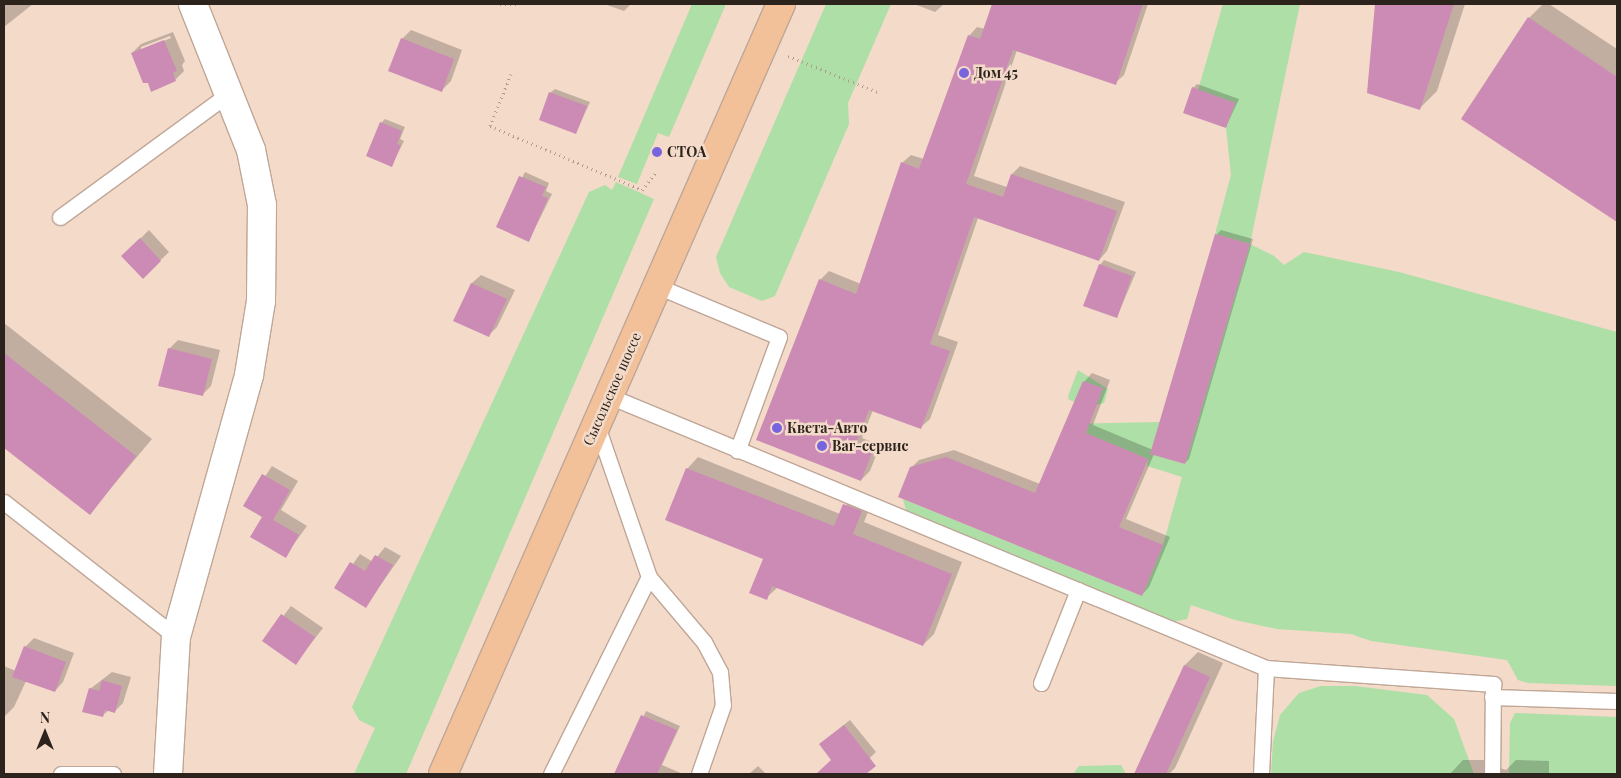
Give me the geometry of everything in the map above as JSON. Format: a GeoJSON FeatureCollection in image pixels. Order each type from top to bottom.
{"type":"FeatureCollection","features":[{"type":"Feature","properties":{"kind":"main road","name":"Сысольское шоссе"},"geometry":{"type":"LineString","coordinates":[[443,774],[781,4]]}},
{"type":"Feature","properties":{"kind":"street"},"geometry":{"type":"LineString","coordinates":[[168,774],[176,637],[249,375],[261,302],[262,205],[251,150],[193,4]]}},
{"type":"Feature","properties":{"kind":"lane"},"geometry":{"type":"LineString","coordinates":[[60,217],[228,94]]}},
{"type":"Feature","properties":{"kind":"lane"},"geometry":{"type":"LineString","coordinates":[[657,286],[779,337],[737,450]]}},
{"type":"Feature","properties":{"kind":"lane"},"geometry":{"type":"LineString","coordinates":[[609,396],[1266,668],[1493,684],[1492,773]]}},
{"type":"Feature","properties":{"kind":"lane"},"geometry":{"type":"LineString","coordinates":[[596,424],[649,577],[704,642],[720,672],[723,705],[699,774]]}},
{"type":"Feature","properties":{"kind":"lane"},"geometry":{"type":"LineString","coordinates":[[4,502],[176,637]]}},
{"type":"Feature","properties":{"kind":"lane"},"geometry":{"type":"LineString","coordinates":[[551,774],[649,577]]}},
{"type":"Feature","properties":{"kind":"lane"},"geometry":{"type":"LineString","coordinates":[[1042,683],[1078,590]]}},
{"type":"Feature","properties":{"kind":"lane"},"geometry":{"type":"LineString","coordinates":[[1260,774],[1266,668]]}},
{"type":"Feature","properties":{"kind":"lane"},"geometry":{"type":"LineString","coordinates":[[1492,697],[1617,701]]}},
{"type":"Feature","properties":{"kind":"lane"},"geometry":{"type":"LineString","coordinates":[[61,774],[112,774]]}},
{"type":"Feature","properties":{"kind":"path"},"geometry":{"type":"LineString","coordinates":[[500,4],[520,4]]}},
{"type":"Feature","properties":{"kind":"path"},"geometry":{"type":"LineString","coordinates":[[788,54],[878,92]]}},
{"type":"Feature","properties":{"kind":"path"},"geometry":{"type":"LineString","coordinates":[[511,74],[490,126],[642,190],[657,171]]}},
{"type":"Feature","properties":{"kind":"green space"},"geometry":{"type":"Polygon","coordinates":[[[692,4],[726,4],[669,137],[658,133],[637,184],[618,177],[692,4]]]}},
{"type":"Feature","properties":{"kind":"green space"},"geometry":{"type":"Polygon","coordinates":[[[826,4],[891,4],[848,103],[849,124],[775,296],[762,301],[729,287],[720,273],[716,257],[826,4]]]}},
{"type":"Feature","properties":{"kind":"green space"},"geometry":{"type":"Polygon","coordinates":[[[1223,4],[1300,4],[1250,244],[1215,234],[1231,175],[1226,128],[1235,103],[1198,90],[1223,4]]]}},
{"type":"Feature","properties":{"kind":"green space"},"geometry":{"type":"Polygon","coordinates":[[[616,182],[654,199],[406,774],[354,774],[375,728],[359,720],[352,707],[589,192],[605,185],[612,190],[616,182]]]}},
{"type":"Feature","properties":{"kind":"green space"},"geometry":{"type":"Polygon","coordinates":[[[1250,244],[1274,256],[1284,265],[1304,252],[1399,272],[1617,332],[1617,686],[1528,683],[1518,680],[1507,660],[1371,641],[1351,634],[1277,629],[1235,620],[1191,605],[1187,619],[1172,622],[907,514],[903,499],[1142,596],[1163,545],[1182,477],[1147,466],[1148,459],[1064,424],[1160,422],[1162,457],[1185,464],[1250,244]]]}},
{"type":"Feature","properties":{"kind":"green space"},"geometry":{"type":"Polygon","coordinates":[[[1078,370],[1108,389],[1104,403],[1091,406],[1069,400],[1068,396],[1078,370]]]}},
{"type":"Feature","properties":{"kind":"green space"},"geometry":{"type":"Polygon","coordinates":[[[1321,686],[1355,686],[1427,695],[1454,719],[1474,774],[1271,774],[1273,742],[1280,715],[1299,693],[1321,686]]]}},
{"type":"Feature","properties":{"kind":"green space"},"geometry":{"type":"Polygon","coordinates":[[[1515,713],[1617,717],[1617,774],[1509,774],[1510,723],[1515,713]]]}},
{"type":"Feature","properties":{"kind":"green space"},"geometry":{"type":"Polygon","coordinates":[[[1121,765],[1126,774],[1073,774],[1079,766],[1121,765]]]}},
{"type":"Feature","properties":{"kind":"building"},"geometry":{"type":"Polygon","coordinates":[[[992,4],[1143,4],[1116,85],[1013,50],[966,184],[1003,197],[1011,174],[1117,211],[1099,261],[974,217],[930,344],[950,351],[921,429],[869,410],[855,446],[872,453],[861,481],[756,440],[819,279],[856,294],[901,162],[919,169],[968,35],[980,39],[992,4]]]}},
{"type":"Feature","properties":{"kind":"building"},"geometry":{"type":"Polygon","coordinates":[[[1375,4],[1454,4],[1420,110],[1367,93],[1375,4]]]}},
{"type":"Feature","properties":{"kind":"building"},"geometry":{"type":"Polygon","coordinates":[[[1528,17],[1617,77],[1617,222],[1461,119],[1528,17]]]}},
{"type":"Feature","properties":{"kind":"building"},"geometry":{"type":"Polygon","coordinates":[[[401,38],[454,59],[442,92],[388,71],[401,38]]]}},
{"type":"Feature","properties":{"kind":"building"},"geometry":{"type":"Polygon","coordinates":[[[164,40],[177,71],[173,73],[176,81],[151,92],[148,83],[143,83],[131,53],[164,40]]]}},
{"type":"Feature","properties":{"kind":"building"},"geometry":{"type":"Polygon","coordinates":[[[1192,87],[1235,103],[1226,128],[1183,113],[1192,87]]]}},
{"type":"Feature","properties":{"kind":"building"},"geometry":{"type":"Polygon","coordinates":[[[549,92],[587,106],[576,134],[539,120],[549,92]]]}},
{"type":"Feature","properties":{"kind":"building"},"geometry":{"type":"Polygon","coordinates":[[[380,122],[402,131],[397,144],[401,145],[392,167],[366,156],[380,122]]]}},
{"type":"Feature","properties":{"kind":"building"},"geometry":{"type":"Polygon","coordinates":[[[519,176],[546,187],[542,196],[548,198],[529,242],[496,227],[519,176]]]}},
{"type":"Feature","properties":{"kind":"building"},"geometry":{"type":"Polygon","coordinates":[[[1215,234],[1250,244],[1185,464],[1150,454],[1215,234]]]}},
{"type":"Feature","properties":{"kind":"building"},"geometry":{"type":"Polygon","coordinates":[[[140,238],[161,261],[143,279],[121,256],[140,238]]]}},
{"type":"Feature","properties":{"kind":"building"},"geometry":{"type":"Polygon","coordinates":[[[1099,264],[1132,276],[1117,318],[1083,306],[1099,264]]]}},
{"type":"Feature","properties":{"kind":"building"},"geometry":{"type":"Polygon","coordinates":[[[471,283],[507,299],[489,337],[453,321],[471,283]]]}},
{"type":"Feature","properties":{"kind":"building"},"geometry":{"type":"Polygon","coordinates":[[[168,348],[212,359],[203,396],[158,386],[168,348]]]}},
{"type":"Feature","properties":{"kind":"building"},"geometry":{"type":"Polygon","coordinates":[[[4,353],[136,456],[90,515],[4,448],[4,353]]]}},
{"type":"Feature","properties":{"kind":"building"},"geometry":{"type":"Polygon","coordinates":[[[1083,381],[1103,388],[1086,433],[1148,459],[1119,527],[1163,545],[1142,596],[898,497],[910,467],[946,457],[1035,493],[1083,381]]]}},
{"type":"Feature","properties":{"kind":"building"},"geometry":{"type":"Polygon","coordinates":[[[686,468],[834,526],[843,504],[862,511],[853,534],[952,574],[923,646],[772,586],[767,600],[749,593],[763,559],[665,520],[686,468]]]}},
{"type":"Feature","properties":{"kind":"building"},"geometry":{"type":"Polygon","coordinates":[[[262,474],[290,490],[273,520],[299,535],[286,558],[250,537],[262,517],[243,506],[262,474]]]}},
{"type":"Feature","properties":{"kind":"building"},"geometry":{"type":"Polygon","coordinates":[[[375,555],[393,565],[366,608],[334,588],[350,562],[365,571],[375,555]]]}},
{"type":"Feature","properties":{"kind":"building"},"geometry":{"type":"Polygon","coordinates":[[[281,614],[315,637],[296,665],[262,641],[281,614]]]}},
{"type":"Feature","properties":{"kind":"building"},"geometry":{"type":"Polygon","coordinates":[[[24,646],[66,662],[55,692],[12,677],[24,646]]]}},
{"type":"Feature","properties":{"kind":"building"},"geometry":{"type":"Polygon","coordinates":[[[1184,665],[1210,677],[1166,774],[1134,774],[1184,665]]]}},
{"type":"Feature","properties":{"kind":"building"},"geometry":{"type":"Polygon","coordinates":[[[102,680],[122,686],[115,713],[105,710],[103,717],[82,712],[89,688],[99,691],[102,680]]]}},
{"type":"Feature","properties":{"kind":"building"},"geometry":{"type":"Polygon","coordinates":[[[641,715],[677,730],[657,774],[614,774],[641,715]]]}},
{"type":"Feature","properties":{"kind":"building"},"geometry":{"type":"Polygon","coordinates":[[[844,725],[876,766],[866,774],[816,774],[831,760],[819,744],[844,725]]]}},
{"type":"Feature","properties":{"kind":"place","name":"Дом 45"},"geometry":{"type":"Point","coordinates":[964,73]}},
{"type":"Feature","properties":{"kind":"place","name":"СТОА"},"geometry":{"type":"Point","coordinates":[657,152]}},
{"type":"Feature","properties":{"kind":"place","name":"Квета-Авто"},"geometry":{"type":"Point","coordinates":[777,428]}},
{"type":"Feature","properties":{"kind":"place","name":"Ваг-сервис"},"geometry":{"type":"Point","coordinates":[822,446]}}]}
